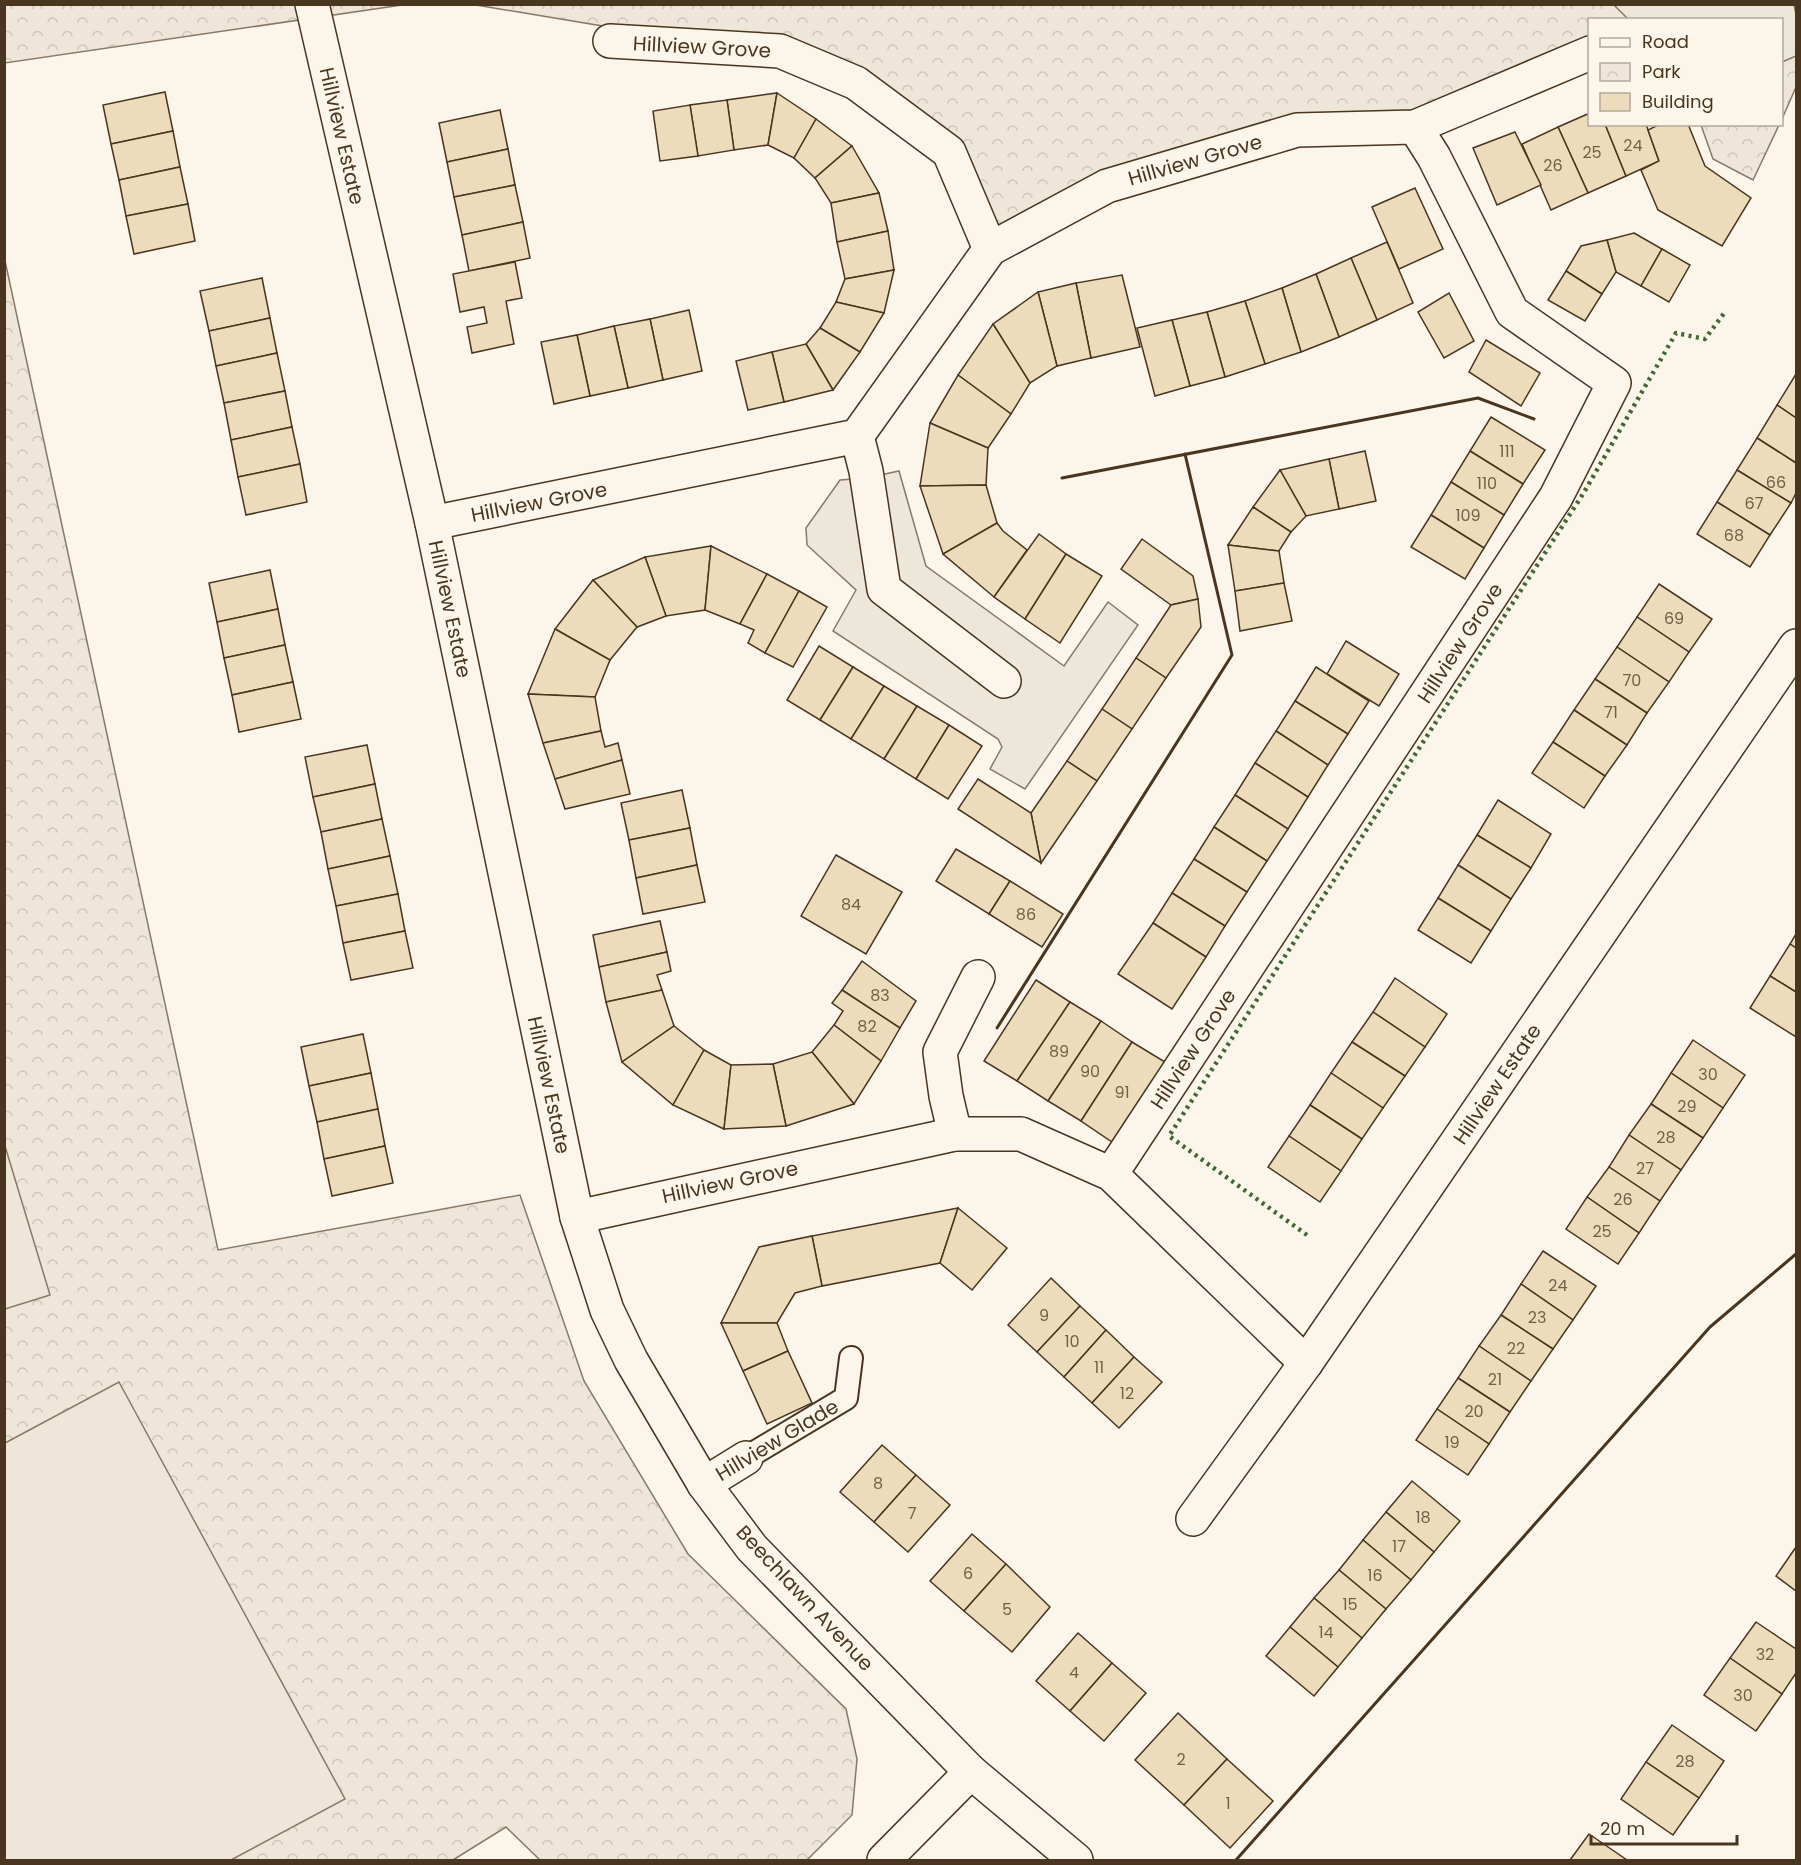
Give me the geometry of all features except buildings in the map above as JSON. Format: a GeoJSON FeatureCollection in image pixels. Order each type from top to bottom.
{"type":"FeatureCollection","features":[{"type":"Feature","properties":{"kind":"street","name":"Hillview Estate"},"geometry":{"type":"LineString","coordinates":[[312,4],[432,523],[577,1217]]}},
{"type":"Feature","properties":{"kind":"street","name":"Hillview Grove"},"geometry":{"type":"LineString","coordinates":[[610,41],[780,51],[856,83],[949,152],[990,249]]}},
{"type":"Feature","properties":{"kind":"street","name":"Hillview Grove"},"geometry":{"type":"LineString","coordinates":[[432,523],[857,436],[990,249],[1107,186],[1297,130],[1415,127],[1588,54]]}},
{"type":"Feature","properties":{"kind":"street","name":"Hillview Grove"},"geometry":{"type":"LineString","coordinates":[[1111,1174],[1556,497],[1614,383],[1512,312],[1434,157],[1415,127]]}},
{"type":"Feature","properties":{"kind":"street"},"geometry":{"type":"LineString","coordinates":[[857,436],[866,471],[884,589],[1004,681]]}},
{"type":"Feature","properties":{"kind":"street","name":"Hillview Estate"},"geometry":{"type":"LineString","coordinates":[[1193,1519],[1306,1363],[1797,646]]}},
{"type":"Feature","properties":{"kind":"street"},"geometry":{"type":"LineString","coordinates":[[955,1134],[946,1096],[940,1052],[978,977]]}},
{"type":"Feature","properties":{"kind":"street","name":"Hillview Grove"},"geometry":{"type":"LineString","coordinates":[[577,1217],[955,1134],[1021,1134],[1111,1174],[1306,1363]]}},
{"type":"Feature","properties":{"kind":"street","name":"Beechlawn Avenue"},"geometry":{"type":"LineString","coordinates":[[577,1217],[607,1310],[630,1360],[704,1484],[752,1548],[971,1772],[1076,1860]]}},
{"type":"Feature","properties":{"kind":"street","name":"Hillview Glade"},"geometry":{"type":"LineString","coordinates":[[704,1484],[746,1458]]}},
{"type":"Feature","properties":{"kind":"street"},"geometry":{"type":"LineString","coordinates":[[884,1860],[971,1772]]}},
{"type":"Feature","properties":{"kind":"lane","name":"Hillview Glade"},"geometry":{"type":"LineString","coordinates":[[746,1458],[846,1398],[851,1358]]}},
{"type":"Feature","properties":{"kind":"green space"},"geometry":{"type":"Polygon","coordinates":[[[4,5],[402,5],[5,63],[4,5]]]}},
{"type":"Feature","properties":{"kind":"green space"},"geometry":{"type":"Polygon","coordinates":[[[476,5],[1796,5],[1796,87],[1783,117],[1783,18],[1588,18],[1588,66],[1415,127],[1289,133],[996,236],[861,69],[476,5]]]}},
{"type":"Feature","properties":{"kind":"green space"},"geometry":{"type":"Polygon","coordinates":[[[1702,126],[1779,126],[1753,180],[1713,159],[1702,126]]]}},
{"type":"Feature","properties":{"kind":"green space"},"geometry":{"type":"Polygon","coordinates":[[[4,256],[218,1250],[520,1195],[584,1381],[688,1554],[846,1709],[857,1759],[852,1815],[807,1860],[540,1860],[506,1827],[453,1860],[5,1860],[4,256]]]}},
{"type":"Feature","properties":{"kind":"green space"},"geometry":{"type":"Polygon","coordinates":[[[5,1146],[50,1295],[4,1309],[5,1146]]]}},
{"type":"Feature","properties":{"kind":"green space"},"geometry":{"type":"Polygon","coordinates":[[[119,1382],[345,1799],[231,1860],[5,1860],[5,1443],[119,1382]]]}},
{"type":"Feature","properties":{"kind":"shaded area"},"geometry":{"type":"Polygon","coordinates":[[[1614,5],[1794,5],[1796,56],[1783,62],[1783,18],[1627,18],[1614,5]]]}},
{"type":"Feature","properties":{"kind":"shaded area"},"geometry":{"type":"Polygon","coordinates":[[[899,471],[926,566],[1064,666],[1108,602],[1138,625],[1025,789],[990,769],[1002,747],[998,739],[833,631],[856,590],[807,545],[806,528],[840,480],[867,478],[899,471]]]}},
{"type":"Feature","properties":{"kind":"hedge"},"geometry":{"type":"LineString","coordinates":[[1307,1235],[1169,1136],[1583,494],[1676,333],[1705,339],[1725,312]]}},
{"type":"Feature","properties":{"kind":"wall"},"geometry":{"type":"LineString","coordinates":[[1062,478],[1478,398],[1534,419]]}},
{"type":"Feature","properties":{"kind":"wall"},"geometry":{"type":"LineString","coordinates":[[997,1028],[1232,655],[1185,454]]}},
{"type":"Feature","properties":{"kind":"wall"},"geometry":{"type":"LineString","coordinates":[[1236,1860],[1710,1327],[1796,1254]]}}]}
